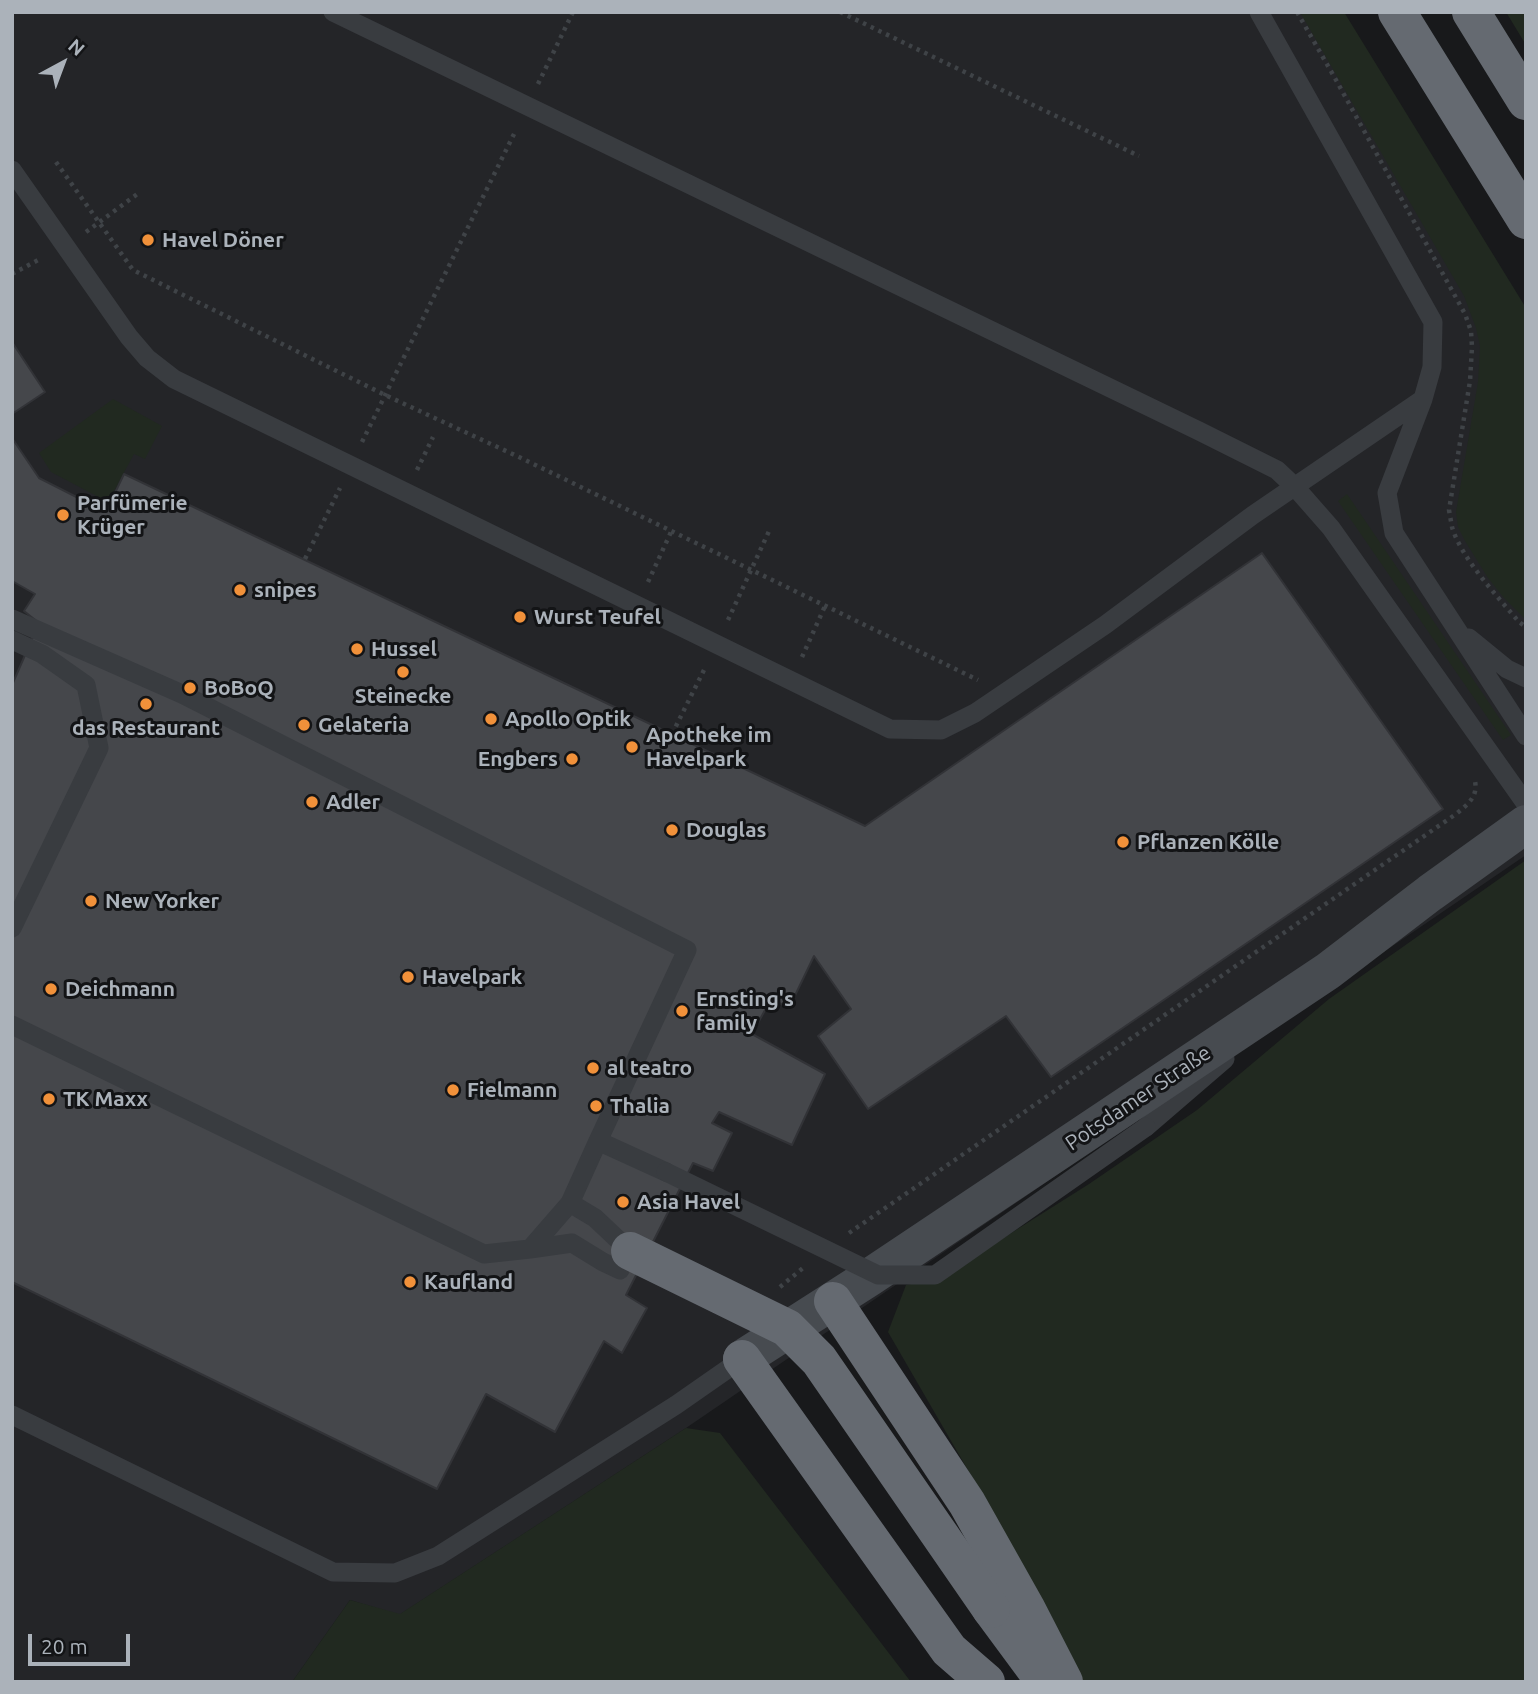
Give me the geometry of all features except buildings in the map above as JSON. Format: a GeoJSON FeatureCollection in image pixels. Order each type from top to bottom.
{"type":"FeatureCollection","features":[{"type":"Feature","properties":{"kind":"highway"},"geometry":{"type":"LineString","coordinates":[[1397,12],[1526,220]]}},
{"type":"Feature","properties":{"kind":"highway"},"geometry":{"type":"LineString","coordinates":[[1471,12],[1526,101]]}},
{"type":"Feature","properties":{"kind":"highway"},"geometry":{"type":"LineString","coordinates":[[625,1260],[776,1342],[802,1369],[983,1615],[1023,1682]]}},
{"type":"Feature","properties":{"kind":"highway"},"geometry":{"type":"LineString","coordinates":[[833,1301],[967,1503],[1064,1682]]}},
{"type":"Feature","properties":{"kind":"highway"},"geometry":{"type":"LineString","coordinates":[[742,1359],[949,1650],[986,1682]]}},
{"type":"Feature","properties":{"kind":"highway"},"geometry":{"type":"LineString","coordinates":[[983,1615],[1045,1682]]}},
{"type":"Feature","properties":{"kind":"street","name":"Potsdamer Straße"},"geometry":{"type":"LineString","coordinates":[[742,1359],[1328,971],[1526,824]]}},
{"type":"Feature","properties":{"kind":"lane"},"geometry":{"type":"LineString","coordinates":[[333,12],[1278,470],[1296,486],[1331,528],[1526,804]]}},
{"type":"Feature","properties":{"kind":"lane"},"geometry":{"type":"LineString","coordinates":[[1259,12],[1433,322],[1432,367],[1423,399],[1387,493],[1394,533],[1526,736]]}},
{"type":"Feature","properties":{"kind":"lane"},"geometry":{"type":"LineString","coordinates":[[12,170],[129,337],[147,358],[174,379],[890,729],[941,730],[975,713],[1105,625],[1253,515],[1423,399]]}},
{"type":"Feature","properties":{"kind":"lane"},"geometry":{"type":"LineString","coordinates":[[12,619],[46,645],[86,685],[99,748],[12,928]]}},
{"type":"Feature","properties":{"kind":"lane"},"geometry":{"type":"LineString","coordinates":[[1455,626],[1507,669],[1526,678]]}},
{"type":"Feature","properties":{"kind":"lane"},"geometry":{"type":"LineString","coordinates":[[12,640],[46,645],[182,694],[687,950],[570,1203],[530,1249]]}},
{"type":"Feature","properties":{"kind":"lane"},"geometry":{"type":"LineString","coordinates":[[598,1141],[878,1275],[935,1275],[1146,1127],[1328,971]]}},
{"type":"Feature","properties":{"kind":"lane"},"geometry":{"type":"LineString","coordinates":[[12,1025],[484,1254],[572,1243],[603,1262],[625,1260]]}},
{"type":"Feature","properties":{"kind":"lane"},"geometry":{"type":"LineString","coordinates":[[570,1203],[595,1219],[625,1260]]}},
{"type":"Feature","properties":{"kind":"lane"},"geometry":{"type":"LineString","coordinates":[[12,1415],[333,1572],[395,1573],[438,1556],[677,1405],[742,1359]]}},
{"type":"Feature","properties":{"kind":"path"},"geometry":{"type":"LineString","coordinates":[[305,559],[573,12]]}},
{"type":"Feature","properties":{"kind":"path"},"geometry":{"type":"LineString","coordinates":[[840,12],[1139,156]]}},
{"type":"Feature","properties":{"kind":"path"},"geometry":{"type":"LineString","coordinates":[[56,162],[133,270],[385,395],[519,457],[988,685]]}},
{"type":"Feature","properties":{"kind":"path"},"geometry":{"type":"LineString","coordinates":[[407,493],[433,437]]}},
{"type":"Feature","properties":{"kind":"path"},"geometry":{"type":"LineString","coordinates":[[637,605],[671,532]]}},
{"type":"Feature","properties":{"kind":"path"},"geometry":{"type":"LineString","coordinates":[[791,680],[825,606]]}},
{"type":"Feature","properties":{"kind":"path"},"geometry":{"type":"LineString","coordinates":[[842,1237],[1456,814],[1470,802],[1476,790],[1474,777]]}},
{"type":"Feature","properties":{"kind":"path"},"geometry":{"type":"LineString","coordinates":[[771,1294],[811,1261]]}},
{"type":"Feature","properties":{"kind":"shaded area"},"geometry":{"type":"Polygon","coordinates":[[[12,12],[1316,12],[1526,339],[1526,855],[686,1428],[399,1615],[350,1600],[292,1682],[12,1682],[12,12]]]}},
{"type":"Feature","properties":{"kind":"shaded area"},"geometry":{"type":"Polygon","coordinates":[[[1300,12],[1344,12],[1526,308],[1526,620],[1488,578],[1458,527],[1456,512],[1478,382],[1480,346],[1476,328],[1464,296],[1300,12]]]}},
{"type":"Feature","properties":{"kind":"shaded area"},"geometry":{"type":"Polygon","coordinates":[[[1506,12],[1526,12],[1526,45],[1506,12]]]}},
{"type":"Feature","properties":{"kind":"shaded area"},"geometry":{"type":"Polygon","coordinates":[[[113,399],[162,426],[145,459],[134,454],[108,502],[51,472],[39,453],[113,399]]]}},
{"type":"Feature","properties":{"kind":"shaded area"},"geometry":{"type":"Polygon","coordinates":[[[1347,494],[1511,735],[1503,740],[1338,501],[1347,494]]]}},
{"type":"Feature","properties":{"kind":"shaded area"},"geometry":{"type":"Polygon","coordinates":[[[1526,860],[1526,1682],[1083,1682],[976,1484],[888,1332],[906,1285],[940,1278],[1089,1184],[1197,1110],[1329,999],[1526,860]]]}},
{"type":"Feature","properties":{"kind":"shaded area"},"geometry":{"type":"Polygon","coordinates":[[[686,1428],[720,1433],[911,1682],[292,1682],[350,1600],[400,1614],[686,1428]]]}},
{"type":"Feature","properties":{"kind":"place","name":"Havel Döner"},"geometry":{"type":"Point","coordinates":[148,240]}},
{"type":"Feature","properties":{"kind":"place","name":"Parfümerie Krüger"},"geometry":{"type":"Point","coordinates":[63,515]}},
{"type":"Feature","properties":{"kind":"place","name":"snipes"},"geometry":{"type":"Point","coordinates":[240,590]}},
{"type":"Feature","properties":{"kind":"place","name":"Wurst Teufel"},"geometry":{"type":"Point","coordinates":[520,617]}},
{"type":"Feature","properties":{"kind":"place","name":"Hussel"},"geometry":{"type":"Point","coordinates":[357,649]}},
{"type":"Feature","properties":{"kind":"place","name":"Steinecke"},"geometry":{"type":"Point","coordinates":[403,672]}},
{"type":"Feature","properties":{"kind":"place","name":"BoBoQ"},"geometry":{"type":"Point","coordinates":[190,688]}},
{"type":"Feature","properties":{"kind":"place","name":"das Restaurant"},"geometry":{"type":"Point","coordinates":[146,704]}},
{"type":"Feature","properties":{"kind":"place","name":"Apollo Optik"},"geometry":{"type":"Point","coordinates":[491,719]}},
{"type":"Feature","properties":{"kind":"place","name":"Gelateria"},"geometry":{"type":"Point","coordinates":[304,725]}},
{"type":"Feature","properties":{"kind":"place","name":"Apotheke im Havelpark"},"geometry":{"type":"Point","coordinates":[632,747]}},
{"type":"Feature","properties":{"kind":"place","name":"Engbers"},"geometry":{"type":"Point","coordinates":[572,759]}},
{"type":"Feature","properties":{"kind":"place","name":"Adler"},"geometry":{"type":"Point","coordinates":[312,802]}},
{"type":"Feature","properties":{"kind":"place","name":"Douglas"},"geometry":{"type":"Point","coordinates":[672,830]}},
{"type":"Feature","properties":{"kind":"place","name":"Pflanzen Kölle"},"geometry":{"type":"Point","coordinates":[1123,842]}},
{"type":"Feature","properties":{"kind":"place","name":"New Yorker"},"geometry":{"type":"Point","coordinates":[91,901]}},
{"type":"Feature","properties":{"kind":"place","name":"Havelpark"},"geometry":{"type":"Point","coordinates":[408,977]}},
{"type":"Feature","properties":{"kind":"place","name":"Deichmann"},"geometry":{"type":"Point","coordinates":[51,989]}},
{"type":"Feature","properties":{"kind":"place","name":"Ernsting's family"},"geometry":{"type":"Point","coordinates":[682,1011]}},
{"type":"Feature","properties":{"kind":"place","name":"al teatro"},"geometry":{"type":"Point","coordinates":[593,1068]}},
{"type":"Feature","properties":{"kind":"place","name":"Fielmann"},"geometry":{"type":"Point","coordinates":[453,1090]}},
{"type":"Feature","properties":{"kind":"place","name":"TK Maxx"},"geometry":{"type":"Point","coordinates":[49,1099]}},
{"type":"Feature","properties":{"kind":"place","name":"Thalia"},"geometry":{"type":"Point","coordinates":[596,1106]}},
{"type":"Feature","properties":{"kind":"place","name":"Asia Havel"},"geometry":{"type":"Point","coordinates":[623,1202]}},
{"type":"Feature","properties":{"kind":"place","name":"Kaufland"},"geometry":{"type":"Point","coordinates":[410,1282]}}]}
